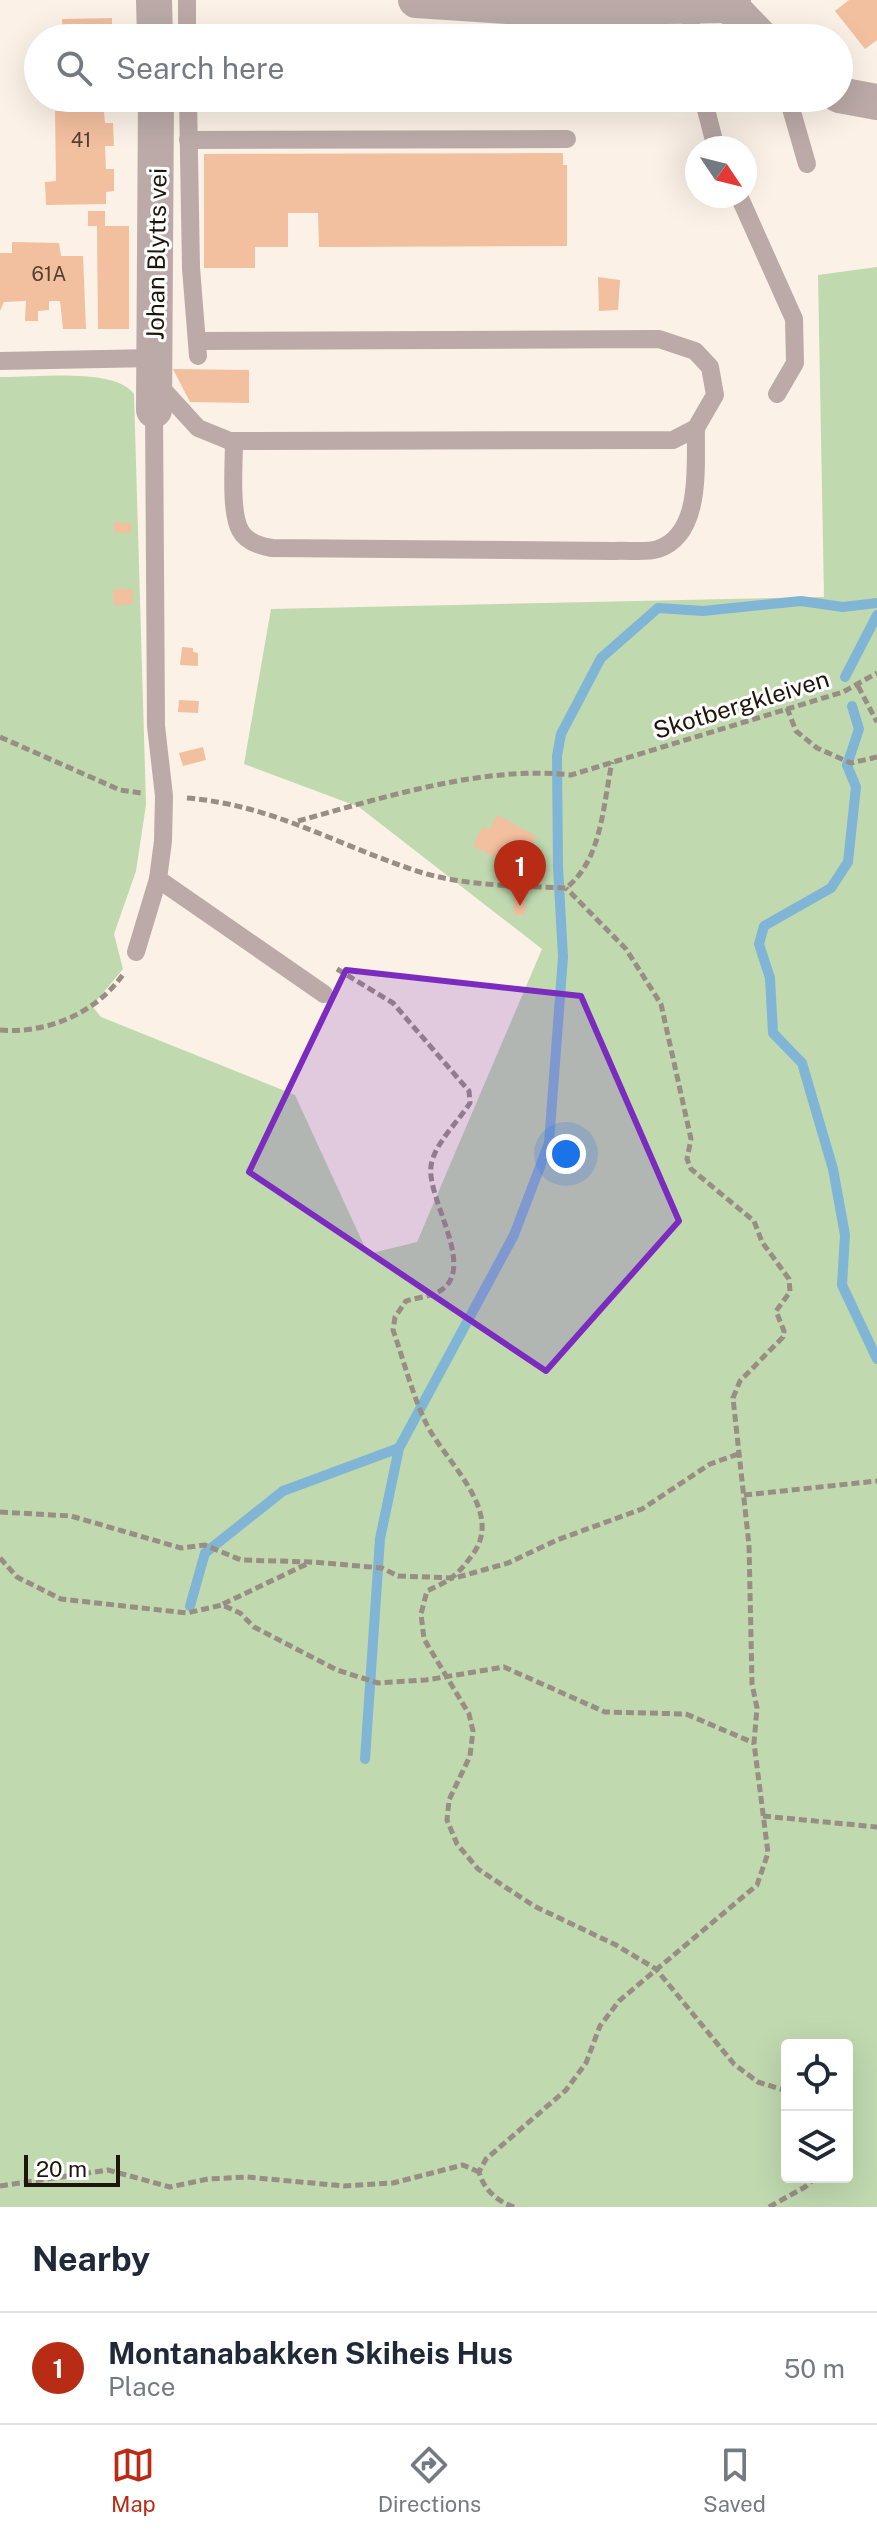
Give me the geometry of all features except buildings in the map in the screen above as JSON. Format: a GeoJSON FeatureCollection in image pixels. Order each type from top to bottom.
{"type":"FeatureCollection","features":[{"type":"Feature","properties":{"kind":"street"},"geometry":{"type":"LineString","coordinates":[[154,0],[155,24]]}},
{"type":"Feature","properties":{"kind":"street"},"geometry":{"type":"LineString","coordinates":[[416,0],[691,22],[731,2],[749,24]]}},
{"type":"Feature","properties":{"kind":"street"},"geometry":{"type":"LineString","coordinates":[[853,98],[877,102]]}},
{"type":"Feature","properties":{"kind":"street","name":"Johan Blytts vei"},"geometry":{"type":"LineString","coordinates":[[154,382],[156,112]]}},
{"type":"Feature","properties":{"kind":"lane"},"geometry":{"type":"LineString","coordinates":[[187,0],[187,24]]}},
{"type":"Feature","properties":{"kind":"lane"},"geometry":{"type":"LineString","coordinates":[[188,112],[197,349],[659,339],[695,351],[710,367],[715,395],[696,428],[694,494],[682,528],[672,542],[657,549],[272,548],[255,545],[240,532],[234,441]]}},
{"type":"Feature","properties":{"kind":"lane"},"geometry":{"type":"LineString","coordinates":[[707,112],[713,136]]}},
{"type":"Feature","properties":{"kind":"lane"},"geometry":{"type":"LineString","coordinates":[[792,112],[807,164]]}},
{"type":"Feature","properties":{"kind":"lane"},"geometry":{"type":"LineString","coordinates":[[188,140],[567,139]]}},
{"type":"Feature","properties":{"kind":"lane"},"geometry":{"type":"LineString","coordinates":[[744,208],[794,319],[795,363],[777,394]]}},
{"type":"Feature","properties":{"kind":"lane"},"geometry":{"type":"LineString","coordinates":[[0,361],[154,382],[198,428],[234,441],[637,442],[673,440],[696,428]]}},
{"type":"Feature","properties":{"kind":"lane"},"geometry":{"type":"LineString","coordinates":[[136,952],[158,879],[164,796],[156,726],[154,382]]}},
{"type":"Feature","properties":{"kind":"lane"},"geometry":{"type":"LineString","coordinates":[[158,879],[324,994]]}},
{"type":"Feature","properties":{"kind":"path","name":"Skotbergkleiven"},"geometry":{"type":"LineString","coordinates":[[297,822],[387,797],[489,778],[544,772],[571,775],[858,686],[877,673]]}},
{"type":"Feature","properties":{"kind":"path"},"geometry":{"type":"LineString","coordinates":[[858,686],[877,722]]}},
{"type":"Feature","properties":{"kind":"path"},"geometry":{"type":"LineString","coordinates":[[787,708],[796,731],[831,755],[851,763],[877,757]]}},
{"type":"Feature","properties":{"kind":"path"},"geometry":{"type":"LineString","coordinates":[[0,737],[120,790],[215,800],[297,822],[417,871],[479,882],[566,888],[626,949],[661,1004],[691,1139],[687,1159],[691,1169],[754,1221],[762,1242],[789,1279],[790,1292],[776,1311],[784,1331],[783,1337],[740,1381],[733,1398],[741,1453],[752,1684],[757,1708],[754,1743],[768,1853],[757,1885],[619,2001],[600,2026],[586,2063],[566,2090],[486,2159],[479,2172],[482,2185],[502,2203],[514,2207]]}},
{"type":"Feature","properties":{"kind":"path"},"geometry":{"type":"LineString","coordinates":[[566,888],[581,876],[593,854],[612,762]]}},
{"type":"Feature","properties":{"kind":"path"},"geometry":{"type":"LineString","coordinates":[[0,1030],[36,1028],[64,1021],[90,1007],[121,977],[136,952]]}},
{"type":"Feature","properties":{"kind":"path"},"geometry":{"type":"LineString","coordinates":[[324,994],[336,969],[393,1003],[469,1091],[470,1103],[431,1163],[430,1187],[455,1259],[449,1280],[439,1292],[406,1301],[395,1317],[393,1330],[426,1424],[479,1506],[483,1530],[479,1545],[455,1578]]}},
{"type":"Feature","properties":{"kind":"path"},"geometry":{"type":"LineString","coordinates":[[741,1453],[710,1464],[642,1509],[557,1540],[508,1563],[455,1578],[427,1591],[421,1614],[424,1639],[469,1714],[473,1731],[470,1756],[449,1800],[447,1820],[457,1844],[478,1869],[534,1906],[616,1945],[656,1969],[734,2064],[758,2082],[781,2089]]}},
{"type":"Feature","properties":{"kind":"path"},"geometry":{"type":"LineString","coordinates":[[744,1495],[877,1481]]}},
{"type":"Feature","properties":{"kind":"path"},"geometry":{"type":"LineString","coordinates":[[0,1512],[71,1516],[181,1548],[205,1545],[241,1560],[313,1562],[382,1568],[398,1576],[455,1578]]}},
{"type":"Feature","properties":{"kind":"path"},"geometry":{"type":"LineString","coordinates":[[0,1558],[17,1577],[61,1599],[187,1613],[222,1605],[313,1562]]}},
{"type":"Feature","properties":{"kind":"path"},"geometry":{"type":"LineString","coordinates":[[222,1605],[240,1613],[254,1627],[337,1670],[378,1683],[504,1667],[605,1712],[686,1714],[754,1743]]}},
{"type":"Feature","properties":{"kind":"path"},"geometry":{"type":"LineString","coordinates":[[763,1816],[877,1827]]}},
{"type":"Feature","properties":{"kind":"path"},"geometry":{"type":"LineString","coordinates":[[0,2186],[108,2170],[170,2187],[208,2179],[247,2177],[344,2186],[393,2183],[463,2165],[479,2172]]}},
{"type":"Feature","properties":{"kind":"path"},"geometry":{"type":"LineString","coordinates":[[769,2207],[809,2183]]}},
{"type":"Feature","properties":{"kind":"highlighted area"},"geometry":{"type":"Polygon","coordinates":[[[346,970],[581,996],[679,1221],[546,1371],[249,1172],[346,970]]]}},
{"type":"Feature","properties":{"kind":"green space"},"geometry":{"type":"Polygon","coordinates":[[[877,267],[877,2207],[0,2207],[0,377],[92,377],[124,386],[134,394],[146,805],[136,871],[114,934],[123,969],[92,1006],[101,1017],[295,1095],[368,1254],[417,1242],[542,949],[359,807],[244,764],[271,609],[824,597],[818,275],[877,267]]]}},
{"type":"Feature","properties":{"kind":"waterway"},"geometry":{"type":"LineString","coordinates":[[365,1759],[380,1539],[399,1448],[514,1235],[549,1143],[563,957],[557,756],[561,734],[601,658],[658,608],[703,611],[801,601],[843,607],[877,603]]}},
{"type":"Feature","properties":{"kind":"waterway"},"geometry":{"type":"LineString","coordinates":[[845,677],[877,615]]}},
{"type":"Feature","properties":{"kind":"waterway"},"geometry":{"type":"LineString","coordinates":[[852,706],[859,729],[847,765],[856,787],[848,862],[831,888],[764,926],[759,944],[770,978],[773,1033],[802,1063],[833,1169],[845,1235],[842,1285],[877,1359]]}},
{"type":"Feature","properties":{"kind":"waterway"},"geometry":{"type":"LineString","coordinates":[[190,1606],[205,1553],[283,1491],[399,1448]]}},
{"type":"Feature","properties":{"kind":"place","name":"Montanabakken Skiheis Hus"},"geometry":{"type":"Point","coordinates":[520,906]}}]}
